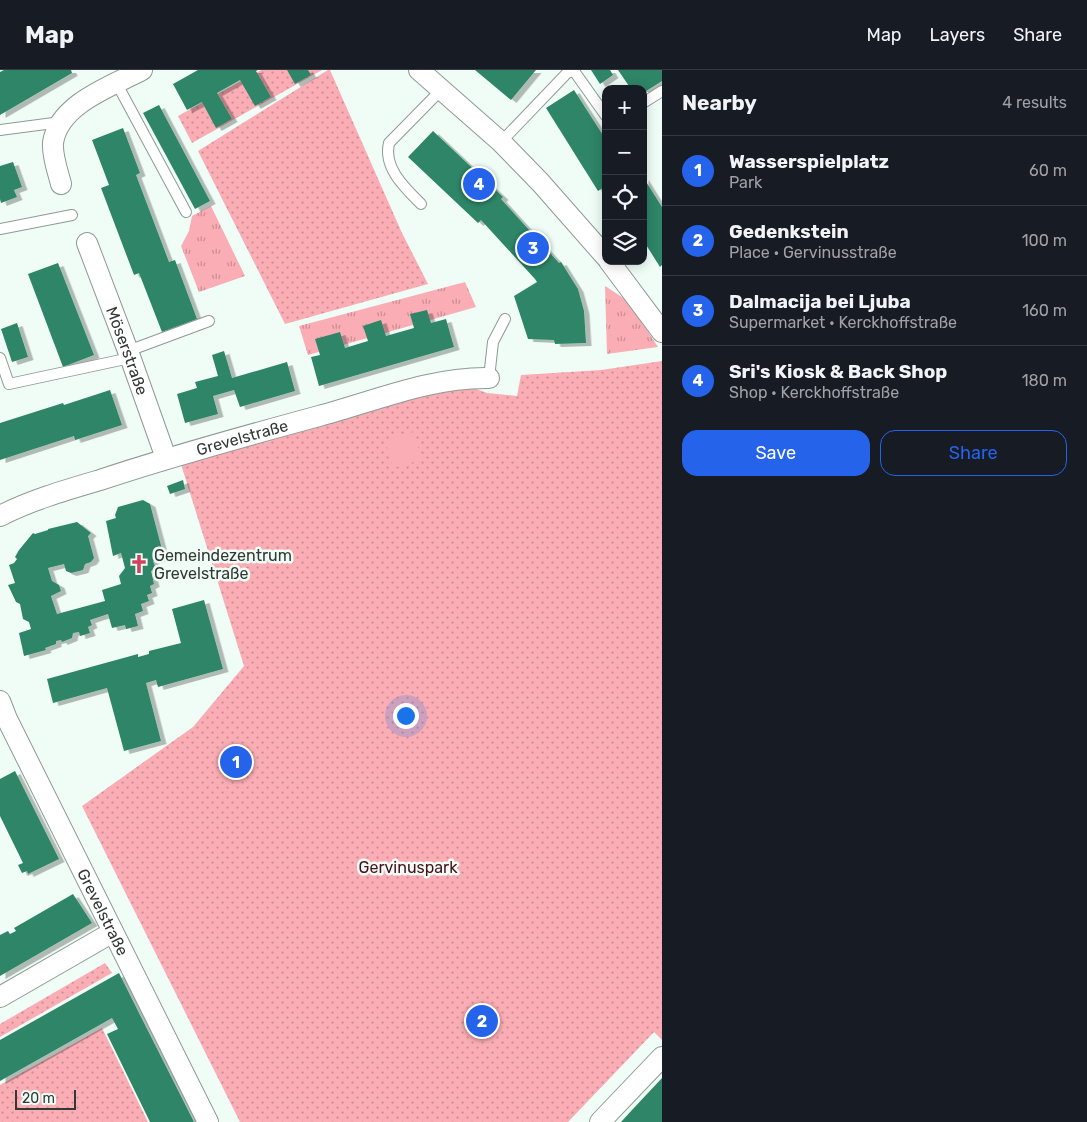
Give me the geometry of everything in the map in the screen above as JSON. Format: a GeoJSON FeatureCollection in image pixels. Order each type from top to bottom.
{"type":"FeatureCollection","features":[{"type":"Feature","properties":{"kind":"street"},"geometry":{"type":"LineString","coordinates":[[61,184],[53,145],[55,133],[62,122],[76,105],[142,70]]}},
{"type":"Feature","properties":{"kind":"street"},"geometry":{"type":"LineString","coordinates":[[419,70],[501,142],[546,188],[602,252]]}},
{"type":"Feature","properties":{"kind":"street","name":"Möserstraße"},"geometry":{"type":"LineString","coordinates":[[87,244],[166,458]]}},
{"type":"Feature","properties":{"kind":"street"},"geometry":{"type":"LineString","coordinates":[[612,265],[662,332]]}},
{"type":"Feature","properties":{"kind":"street","name":"Grevelstraße"},"geometry":{"type":"LineString","coordinates":[[0,516],[43,498],[166,458],[346,409],[440,381],[489,378]]}},
{"type":"Feature","properties":{"kind":"street","name":"Grevelstraße"},"geometry":{"type":"LineString","coordinates":[[2,714],[208,1122]]}},
{"type":"Feature","properties":{"kind":"street"},"geometry":{"type":"LineString","coordinates":[[0,997],[113,932]]}},
{"type":"Feature","properties":{"kind":"street"},"geometry":{"type":"LineString","coordinates":[[600,1122],[662,1057]]}},
{"type":"Feature","properties":{"kind":"lane"},"geometry":{"type":"LineString","coordinates":[[501,142],[567,73],[574,71],[602,110]]}},
{"type":"Feature","properties":{"kind":"lane"},"geometry":{"type":"LineString","coordinates":[[117,84],[186,212]]}},
{"type":"Feature","properties":{"kind":"lane"},"geometry":{"type":"LineString","coordinates":[[422,204],[399,182],[387,152],[389,143],[442,89]]}},
{"type":"Feature","properties":{"kind":"lane"},"geometry":{"type":"LineString","coordinates":[[647,100],[662,91]]}},
{"type":"Feature","properties":{"kind":"lane"},"geometry":{"type":"LineString","coordinates":[[0,130],[62,122]]}},
{"type":"Feature","properties":{"kind":"lane"},"geometry":{"type":"LineString","coordinates":[[0,229],[72,215]]}},
{"type":"Feature","properties":{"kind":"lane"},"geometry":{"type":"LineString","coordinates":[[489,378],[493,342],[505,319]]}},
{"type":"Feature","properties":{"kind":"lane"},"geometry":{"type":"LineString","coordinates":[[0,358],[9,384],[129,354],[209,321]]}},
{"type":"Feature","properties":{"kind":"green space"},"geometry":{"type":"Polygon","coordinates":[[[261,70],[322,70],[192,143],[178,116],[261,70]]]}},
{"type":"Feature","properties":{"kind":"green space"},"geometry":{"type":"Polygon","coordinates":[[[330,70],[402,233],[428,284],[285,324],[198,151],[330,70]]]}},
{"type":"Feature","properties":{"kind":"green space"},"geometry":{"type":"Polygon","coordinates":[[[211,206],[245,276],[199,292],[181,246],[189,231],[192,216],[211,206]]]}},
{"type":"Feature","properties":{"kind":"green space"},"geometry":{"type":"Polygon","coordinates":[[[465,282],[476,307],[308,355],[299,326],[465,282]]]}},
{"type":"Feature","properties":{"kind":"green space"},"geometry":{"type":"Polygon","coordinates":[[[605,286],[628,301],[658,347],[607,354],[605,286]]]}},
{"type":"Feature","properties":{"kind":"green space","name":"Gervinuspark"},"geometry":{"type":"Polygon","coordinates":[[[662,361],[662,1040],[654,1032],[568,1122],[240,1122],[82,806],[193,727],[244,666],[180,461],[441,390],[471,387],[487,393],[517,396],[521,375],[601,370],[662,361]]]}},
{"type":"Feature","properties":{"kind":"green space"},"geometry":{"type":"Polygon","coordinates":[[[414,432],[421,460],[393,468],[385,440],[414,432]]]}},
{"type":"Feature","properties":{"kind":"green space"},"geometry":{"type":"Polygon","coordinates":[[[105,963],[112,973],[0,1037],[0,1024],[105,963]]]}},
{"type":"Feature","properties":{"kind":"green space"},"geometry":{"type":"Polygon","coordinates":[[[102,1028],[148,1122],[0,1122],[0,1085],[102,1028]]]}},
{"type":"Feature","properties":{"kind":"building"},"geometry":{"type":"Polygon","coordinates":[[[4,70],[71,70],[72,73],[0,115],[0,72],[4,70]]]}},
{"type":"Feature","properties":{"kind":"building"},"geometry":{"type":"Polygon","coordinates":[[[198,70],[258,70],[256,71],[271,97],[255,106],[240,80],[217,93],[232,119],[216,128],[202,102],[187,110],[173,84],[198,70]]]}},
{"type":"Feature","properties":{"kind":"building"},"geometry":{"type":"Polygon","coordinates":[[[287,70],[308,70],[311,75],[295,84],[287,70]]]}},
{"type":"Feature","properties":{"kind":"building"},"geometry":{"type":"Polygon","coordinates":[[[475,70],[536,70],[511,100],[475,70]]]}},
{"type":"Feature","properties":{"kind":"building"},"geometry":{"type":"Polygon","coordinates":[[[591,70],[610,70],[613,75],[600,84],[591,70]]]}},
{"type":"Feature","properties":{"kind":"building"},"geometry":{"type":"Polygon","coordinates":[[[618,70],[662,70],[662,81],[647,90],[647,85],[628,85],[618,70]]]}},
{"type":"Feature","properties":{"kind":"building"},"geometry":{"type":"Polygon","coordinates":[[[574,90],[602,134],[602,188],[598,191],[546,108],[574,90]]]}},
{"type":"Feature","properties":{"kind":"building"},"geometry":{"type":"Polygon","coordinates":[[[159,105],[210,201],[195,209],[143,113],[159,105]]]}},
{"type":"Feature","properties":{"kind":"building"},"geometry":{"type":"Polygon","coordinates":[[[123,128],[140,173],[136,175],[169,262],[175,260],[197,319],[162,332],[139,273],[134,275],[101,188],[109,185],[92,140],[123,128]]]}},
{"type":"Feature","properties":{"kind":"building"},"geometry":{"type":"Polygon","coordinates":[[[433,131],[503,197],[501,199],[559,263],[561,262],[578,289],[584,311],[586,343],[555,344],[554,340],[528,339],[514,296],[537,282],[481,220],[478,223],[408,157],[433,131]]]}},
{"type":"Feature","properties":{"kind":"building"},"geometry":{"type":"Polygon","coordinates":[[[13,162],[22,187],[14,190],[17,197],[1,203],[0,166],[13,162]]]}},
{"type":"Feature","properties":{"kind":"building"},"geometry":{"type":"Polygon","coordinates":[[[647,183],[662,207],[662,265],[660,267],[647,246],[647,183]]]}},
{"type":"Feature","properties":{"kind":"building"},"geometry":{"type":"Polygon","coordinates":[[[58,263],[94,355],[63,367],[28,274],[58,263]]]}},
{"type":"Feature","properties":{"kind":"building"},"geometry":{"type":"Polygon","coordinates":[[[427,310],[431,323],[446,319],[454,347],[319,386],[311,357],[320,355],[315,339],[340,332],[345,348],[368,341],[363,326],[381,320],[386,336],[414,328],[410,314],[427,310]]]}},
{"type":"Feature","properties":{"kind":"building"},"geometry":{"type":"Polygon","coordinates":[[[17,323],[28,357],[12,362],[1,329],[17,323]]]}},
{"type":"Feature","properties":{"kind":"building"},"geometry":{"type":"Polygon","coordinates":[[[224,351],[232,378],[287,362],[295,391],[240,407],[234,390],[213,396],[218,414],[185,423],[177,394],[197,388],[195,382],[218,376],[212,355],[224,351]]]}},
{"type":"Feature","properties":{"kind":"building"},"geometry":{"type":"Polygon","coordinates":[[[110,390],[122,425],[75,440],[74,436],[0,460],[0,423],[110,390]]]}},
{"type":"Feature","properties":{"kind":"building"},"geometry":{"type":"Polygon","coordinates":[[[183,480],[185,489],[170,494],[167,486],[183,480]]]}},
{"type":"Feature","properties":{"kind":"building"},"geometry":{"type":"Polygon","coordinates":[[[143,500],[150,504],[164,557],[153,561],[156,569],[151,571],[154,584],[150,586],[152,593],[147,595],[149,601],[141,604],[143,611],[135,614],[138,626],[126,629],[125,625],[112,628],[108,614],[90,620],[92,625],[88,627],[90,633],[80,636],[79,632],[73,633],[72,638],[62,642],[61,640],[56,641],[56,644],[45,648],[46,650],[24,656],[19,633],[31,629],[29,622],[23,619],[20,604],[16,602],[8,585],[15,583],[9,565],[17,559],[15,557],[19,550],[33,533],[77,522],[91,533],[88,536],[94,558],[91,562],[85,564],[83,570],[71,573],[66,571],[64,564],[48,568],[52,581],[59,585],[61,591],[51,596],[57,614],[105,601],[102,590],[121,584],[119,576],[125,568],[121,553],[113,556],[106,521],[116,518],[115,515],[118,507],[143,500]]]}},
{"type":"Feature","properties":{"kind":"building"},"geometry":{"type":"Polygon","coordinates":[[[204,600],[223,669],[158,687],[156,680],[146,683],[161,741],[124,751],[107,688],[53,703],[47,679],[138,654],[138,657],[149,654],[149,651],[181,643],[172,609],[204,600]]]}},
{"type":"Feature","properties":{"kind":"building"},"geometry":{"type":"Polygon","coordinates":[[[15,771],[59,859],[28,874],[27,871],[22,873],[18,865],[23,863],[0,816],[0,779],[15,771]]]}},
{"type":"Feature","properties":{"kind":"building"},"geometry":{"type":"Polygon","coordinates":[[[73,894],[92,923],[0,976],[0,935],[8,931],[10,934],[16,931],[14,928],[73,894]]]}},
{"type":"Feature","properties":{"kind":"building"},"geometry":{"type":"Polygon","coordinates":[[[119,973],[194,1122],[150,1122],[107,1034],[118,1029],[112,1018],[0,1081],[0,1040],[119,973]]]}},
{"type":"Feature","properties":{"kind":"building"},"geometry":{"type":"Polygon","coordinates":[[[662,1078],[662,1122],[621,1122],[632,1110],[662,1078]]]}},
{"type":"Feature","properties":{"kind":"place","name":"Sri's Kiosk & Back Shop"},"geometry":{"type":"Point","coordinates":[479,184]}},
{"type":"Feature","properties":{"kind":"place","name":"Dalmacija bei Ljuba"},"geometry":{"type":"Point","coordinates":[533,248]}},
{"type":"Feature","properties":{"kind":"place","name":"Gemeindezentrum Grevelstraße"},"geometry":{"type":"Point","coordinates":[139,564]}},
{"type":"Feature","properties":{"kind":"place","name":"Wasserspielplatz"},"geometry":{"type":"Point","coordinates":[236,762]}},
{"type":"Feature","properties":{"kind":"place","name":"Gedenkstein"},"geometry":{"type":"Point","coordinates":[482,1021]}}]}
